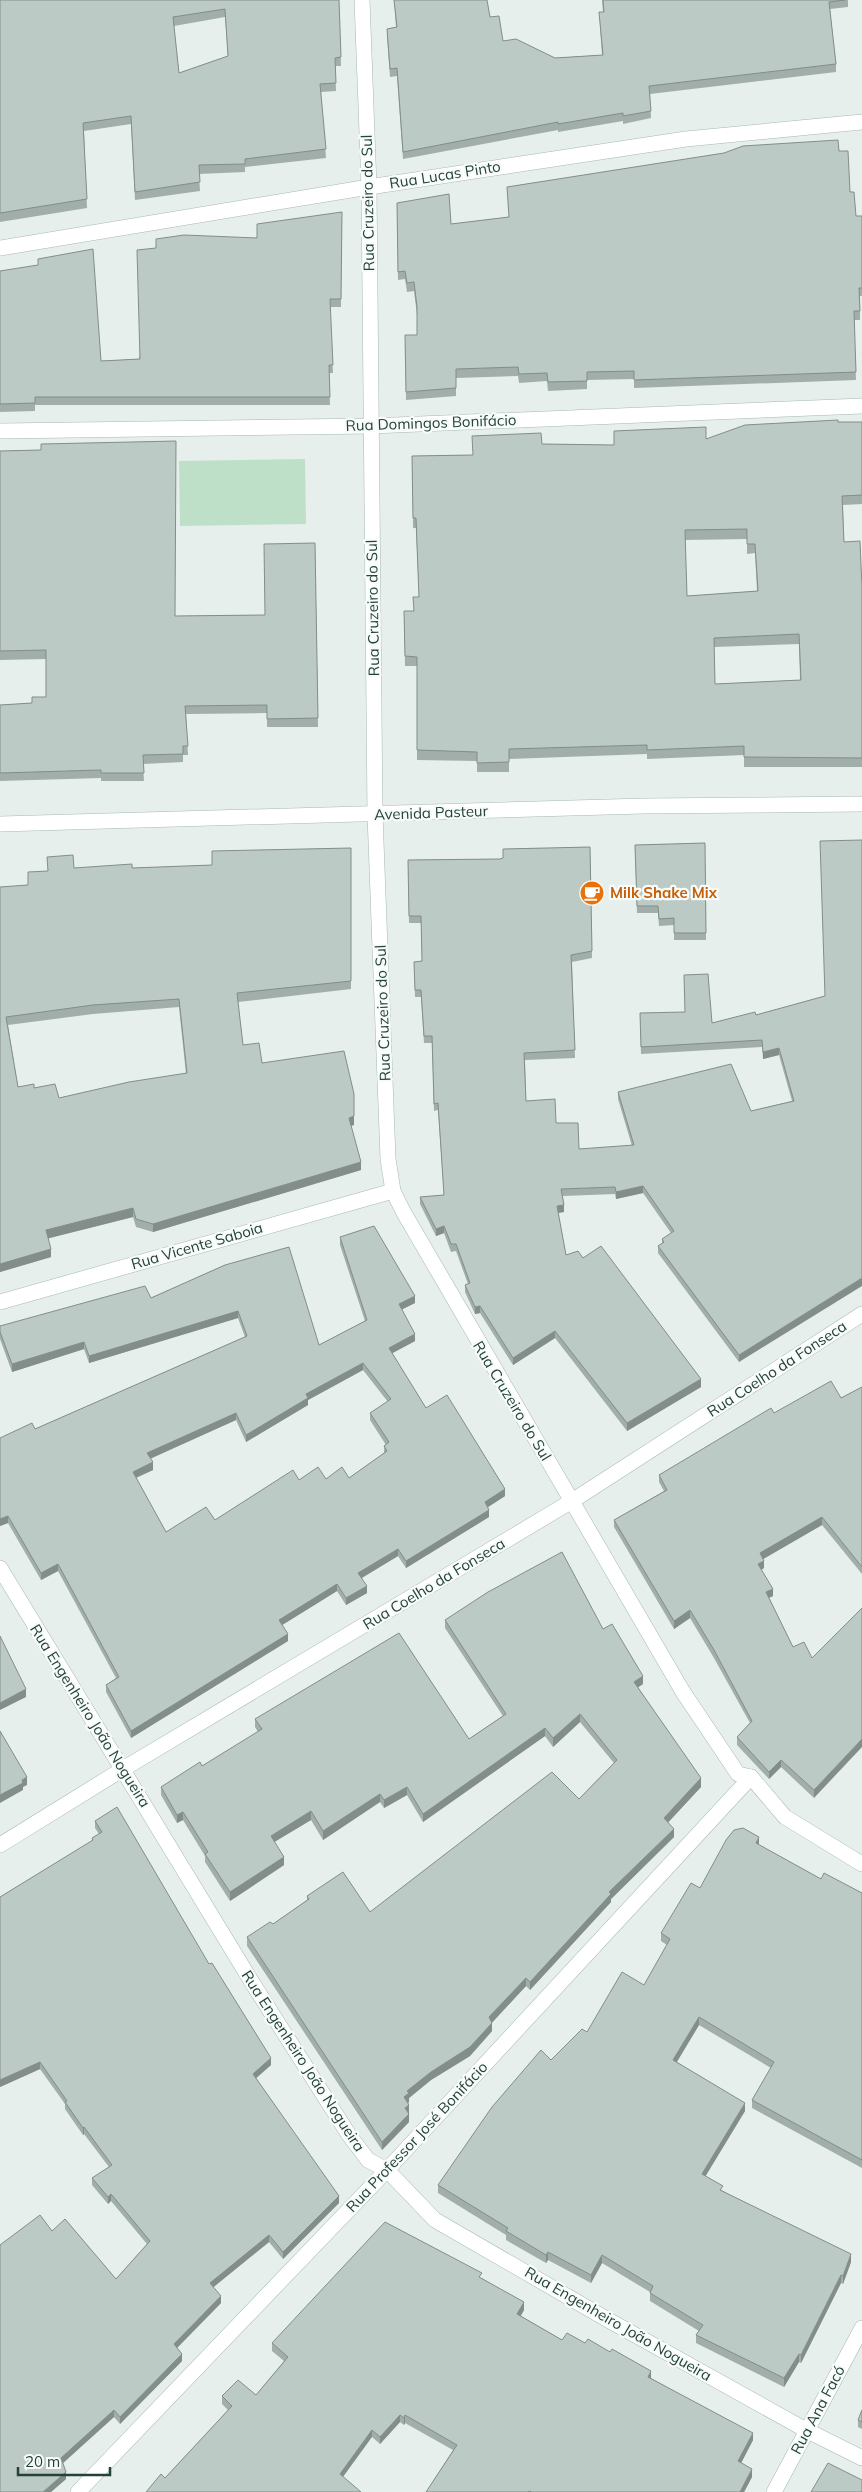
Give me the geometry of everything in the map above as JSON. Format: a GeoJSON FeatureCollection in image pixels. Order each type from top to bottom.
{"type":"FeatureCollection","features":[{"type":"Feature","properties":{"kind":"street","name":"Rua Cruzeiro do Sul"},"geometry":{"type":"LineString","coordinates":[[362,0],[369,187],[375,815],[388,1159],[393,1191],[478,1344],[683,1692],[720,1750],[738,1774],[750,1777],[785,1816],[862,1864]]}},
{"type":"Feature","properties":{"kind":"street","name":"Rua Lucas Pinto"},"geometry":{"type":"LineString","coordinates":[[0,248],[369,187],[686,139],[862,122]]}},
{"type":"Feature","properties":{"kind":"street","name":"Rua Domingos Bonifácio"},"geometry":{"type":"LineString","coordinates":[[0,431],[371,426],[862,406]]}},
{"type":"Feature","properties":{"kind":"street","name":"Avenida Pasteur"},"geometry":{"type":"LineString","coordinates":[[0,824],[644,806],[862,804]]}},
{"type":"Feature","properties":{"kind":"street","name":"Rua Vicente Saboia"},"geometry":{"type":"LineString","coordinates":[[0,1302],[393,1191]]}},
{"type":"Feature","properties":{"kind":"street","name":"Rua Coelho da Fonseca"},"geometry":{"type":"LineString","coordinates":[[0,1846],[123,1769],[572,1501],[862,1314]]}},
{"type":"Feature","properties":{"kind":"street","name":"Rua Engenheiro João Nogueira"},"geometry":{"type":"LineString","coordinates":[[0,1568],[253,1984],[349,2135],[368,2160],[387,2170],[435,2220],[610,2322],[806,2430],[862,2458]]}},
{"type":"Feature","properties":{"kind":"street","name":"Rua Professor José Bonifácio"},"geometry":{"type":"LineString","coordinates":[[78,2492],[387,2170],[750,1777]]}},
{"type":"Feature","properties":{"kind":"street","name":"Rua Ana Facó"},"geometry":{"type":"LineString","coordinates":[[774,2492],[862,2328]]}},
{"type":"Feature","properties":{"kind":"green space"},"geometry":{"type":"Polygon","coordinates":[[[305,459],[306,524],[180,526],[179,461],[305,459]]]}},
{"type":"Feature","properties":{"kind":"building"},"geometry":{"type":"Polygon","coordinates":[[[0,0],[339,0],[341,57],[335,58],[336,83],[320,84],[326,149],[245,159],[245,164],[199,165],[200,182],[135,192],[131,116],[83,123],[87,199],[0,213],[0,0]],[[225,9],[173,17],[179,73],[228,56],[225,9]]]}},
{"type":"Feature","properties":{"kind":"building"},"geometry":{"type":"Polygon","coordinates":[[[394,0],[487,0],[490,17],[499,16],[503,41],[516,39],[555,58],[603,55],[599,12],[604,12],[603,0],[845,0],[829,2],[836,64],[649,86],[651,111],[623,116],[623,113],[558,124],[558,122],[403,152],[397,68],[390,69],[387,29],[397,27],[394,0]]]}},
{"type":"Feature","properties":{"kind":"building"},"geometry":{"type":"Polygon","coordinates":[[[838,140],[839,151],[848,151],[850,192],[854,192],[856,216],[862,216],[862,288],[859,288],[860,311],[854,311],[856,372],[634,380],[634,371],[587,372],[587,381],[548,382],[547,373],[519,374],[518,367],[456,369],[456,388],[406,392],[405,335],[417,335],[417,307],[414,282],[407,283],[405,271],[398,272],[397,203],[449,194],[451,224],[509,217],[507,187],[724,153],[743,146],[838,140]]]}},
{"type":"Feature","properties":{"kind":"building"},"geometry":{"type":"Polygon","coordinates":[[[342,212],[341,299],[330,299],[333,365],[329,365],[330,397],[35,397],[35,403],[0,404],[0,271],[38,265],[38,259],[93,249],[101,361],[140,359],[137,250],[156,248],[156,239],[184,235],[257,238],[257,224],[342,212]]]}},
{"type":"Feature","properties":{"kind":"building"},"geometry":{"type":"Polygon","coordinates":[[[838,420],[838,422],[862,422],[862,495],[842,496],[844,542],[860,541],[862,587],[862,758],[744,757],[744,746],[647,750],[647,745],[509,749],[509,762],[477,763],[477,752],[417,750],[417,657],[405,656],[404,611],[414,611],[413,597],[419,597],[416,518],[413,518],[412,456],[473,455],[472,436],[541,433],[542,444],[614,445],[614,431],[706,427],[706,439],[745,425],[838,420]],[[747,529],[685,530],[687,596],[758,591],[755,544],[747,544],[747,529]],[[799,634],[714,638],[715,684],[801,680],[799,634]]]}},
{"type":"Feature","properties":{"kind":"building"},"geometry":{"type":"Polygon","coordinates":[[[176,441],[175,616],[265,615],[264,544],[315,543],[318,718],[267,719],[267,705],[185,706],[188,746],[183,746],[183,754],[143,755],[144,773],[101,773],[101,770],[0,773],[0,705],[32,703],[32,697],[46,697],[46,650],[0,651],[0,451],[41,450],[41,444],[176,441]]]}},
{"type":"Feature","properties":{"kind":"building"},"geometry":{"type":"Polygon","coordinates":[[[862,840],[862,1278],[739,1355],[658,1246],[664,1242],[662,1239],[674,1231],[643,1186],[616,1192],[615,1187],[561,1189],[564,1205],[557,1206],[566,1255],[578,1251],[583,1258],[601,1246],[701,1379],[627,1423],[555,1331],[513,1358],[480,1306],[475,1307],[465,1285],[470,1283],[456,1244],[451,1244],[444,1226],[436,1229],[420,1197],[444,1195],[438,1103],[434,1104],[432,1036],[424,1036],[421,990],[415,990],[414,962],[422,961],[421,916],[409,916],[408,860],[500,859],[503,858],[503,849],[590,847],[592,951],[571,955],[575,1050],[524,1053],[526,1101],[555,1099],[556,1123],[578,1123],[579,1149],[634,1145],[618,1092],[731,1064],[751,1111],[794,1101],[779,1048],[763,1052],[762,1040],[641,1047],[640,1013],[685,1012],[684,975],[708,974],[712,1023],[755,1012],[756,1015],[825,996],[820,841],[862,840]]]}},
{"type":"Feature","properties":{"kind":"building"},"geometry":{"type":"Polygon","coordinates":[[[705,843],[706,933],[674,933],[674,918],[659,919],[658,906],[637,906],[635,845],[705,843]]]}},
{"type":"Feature","properties":{"kind":"building"},"geometry":{"type":"Polygon","coordinates":[[[351,848],[351,981],[237,993],[243,1045],[259,1043],[262,1063],[344,1051],[354,1094],[354,1116],[349,1118],[361,1162],[153,1224],[136,1219],[133,1208],[46,1230],[51,1249],[0,1264],[0,887],[28,885],[28,872],[48,871],[47,857],[73,855],[74,868],[132,864],[132,868],[212,865],[212,851],[351,848]],[[179,999],[93,1005],[6,1017],[18,1087],[34,1084],[34,1088],[55,1084],[59,1098],[129,1082],[187,1073],[179,999]]]}},
{"type":"Feature","properties":{"kind":"building"},"geometry":{"type":"Polygon","coordinates":[[[374,1226],[415,1296],[399,1304],[415,1334],[389,1348],[426,1408],[447,1395],[505,1489],[485,1502],[489,1510],[406,1561],[398,1549],[358,1573],[367,1586],[346,1598],[337,1584],[279,1620],[288,1634],[131,1731],[106,1685],[119,1677],[58,1564],[41,1573],[8,1516],[0,1519],[0,1438],[32,1423],[35,1429],[247,1336],[238,1311],[89,1356],[84,1342],[12,1364],[0,1332],[0,1326],[145,1286],[151,1298],[225,1265],[289,1247],[319,1345],[367,1320],[340,1237],[374,1226]],[[363,1363],[306,1394],[308,1398],[246,1435],[236,1413],[147,1453],[153,1462],[133,1472],[166,1532],[206,1507],[215,1520],[293,1470],[299,1480],[318,1467],[326,1479],[342,1467],[349,1478],[387,1451],[384,1446],[389,1442],[370,1413],[391,1399],[363,1363]]]}},
{"type":"Feature","properties":{"kind":"building"},"geometry":{"type":"Polygon","coordinates":[[[831,1381],[841,1398],[862,1387],[862,1567],[822,1517],[760,1553],[764,1561],[758,1564],[773,1589],[766,1592],[793,1647],[804,1642],[812,1658],[862,1608],[862,1739],[814,1790],[781,1760],[769,1772],[737,1737],[752,1721],[714,1650],[690,1610],[674,1621],[614,1520],[667,1490],[659,1475],[771,1408],[774,1413],[831,1381]]]}},
{"type":"Feature","properties":{"kind":"building"},"geometry":{"type":"Polygon","coordinates":[[[562,1552],[603,1629],[612,1624],[643,1676],[634,1682],[701,1778],[664,1818],[674,1829],[609,1892],[611,1894],[530,1982],[526,1978],[489,2017],[492,2023],[470,2047],[431,2072],[407,2091],[409,2093],[404,2097],[409,2105],[405,2108],[409,2114],[382,2142],[247,1937],[270,1922],[273,1924],[309,1899],[307,1896],[343,1872],[370,1912],[552,1772],[579,1799],[617,1760],[580,1714],[553,1738],[545,1728],[423,1814],[407,1787],[384,1800],[380,1794],[323,1831],[311,1811],[271,1836],[284,1857],[230,1892],[205,1854],[208,1852],[183,1812],[177,1815],[161,1787],[200,1762],[202,1766],[262,1729],[255,1719],[399,1633],[469,1739],[506,1714],[445,1620],[488,1592],[562,1552]]]}},
{"type":"Feature","properties":{"kind":"building"},"geometry":{"type":"Polygon","coordinates":[[[0,1636],[26,1689],[0,1703],[0,1636]]]}},
{"type":"Feature","properties":{"kind":"building"},"geometry":{"type":"Polygon","coordinates":[[[0,1731],[27,1777],[22,1780],[23,1783],[0,1795],[0,1731]]]}},
{"type":"Feature","properties":{"kind":"building"},"geometry":{"type":"Polygon","coordinates":[[[117,1807],[209,1964],[212,1963],[271,2058],[253,2074],[339,2196],[283,2252],[269,2235],[210,2283],[221,2296],[174,2344],[182,2354],[120,2417],[114,2410],[61,2458],[66,2472],[43,2492],[0,2492],[0,2245],[40,2215],[52,2231],[65,2219],[116,2279],[150,2241],[111,2194],[108,2197],[92,2178],[112,2165],[83,2128],[40,2062],[0,2080],[0,1897],[93,1840],[92,1838],[102,1832],[95,1821],[117,1807]]]}},
{"type":"Feature","properties":{"kind":"building"},"geometry":{"type":"Polygon","coordinates":[[[743,1828],[759,1837],[756,1843],[821,1879],[824,1873],[862,1893],[862,2160],[752,2100],[774,2062],[699,2017],[673,2060],[745,2103],[702,2174],[723,2186],[720,2190],[851,2254],[843,2276],[841,2275],[801,2355],[799,2354],[784,2378],[696,2335],[703,2325],[650,2293],[653,2286],[602,2255],[591,2275],[548,2252],[546,2255],[506,2231],[508,2228],[438,2185],[492,2107],[541,2050],[551,2060],[582,2029],[587,2032],[622,1972],[644,1985],[670,1939],[661,1933],[691,1883],[700,1888],[726,1840],[734,1830],[743,1828]]]}},
{"type":"Feature","properties":{"kind":"building"},"geometry":{"type":"Polygon","coordinates":[[[385,2222],[482,2273],[479,2277],[524,2302],[517,2314],[562,2340],[567,2333],[585,2343],[588,2339],[610,2352],[612,2349],[651,2371],[648,2377],[753,2433],[738,2461],[752,2469],[740,2492],[426,2492],[457,2445],[405,2415],[404,2418],[400,2415],[380,2437],[372,2430],[340,2474],[361,2492],[146,2492],[161,2474],[165,2478],[232,2406],[222,2396],[238,2380],[256,2395],[288,2357],[272,2343],[385,2222]]]}},
{"type":"Feature","properties":{"kind":"building"},"geometry":{"type":"Polygon","coordinates":[[[862,2410],[862,2422],[858,2420],[862,2410]]]}},
{"type":"Feature","properties":{"kind":"building"},"geometry":{"type":"Polygon","coordinates":[[[828,2463],[862,2480],[862,2492],[811,2492],[828,2463]]]}},
{"type":"Feature","properties":{"kind":"place","name":"Milk Shake Mix"},"geometry":{"type":"Point","coordinates":[592,893]}}]}
